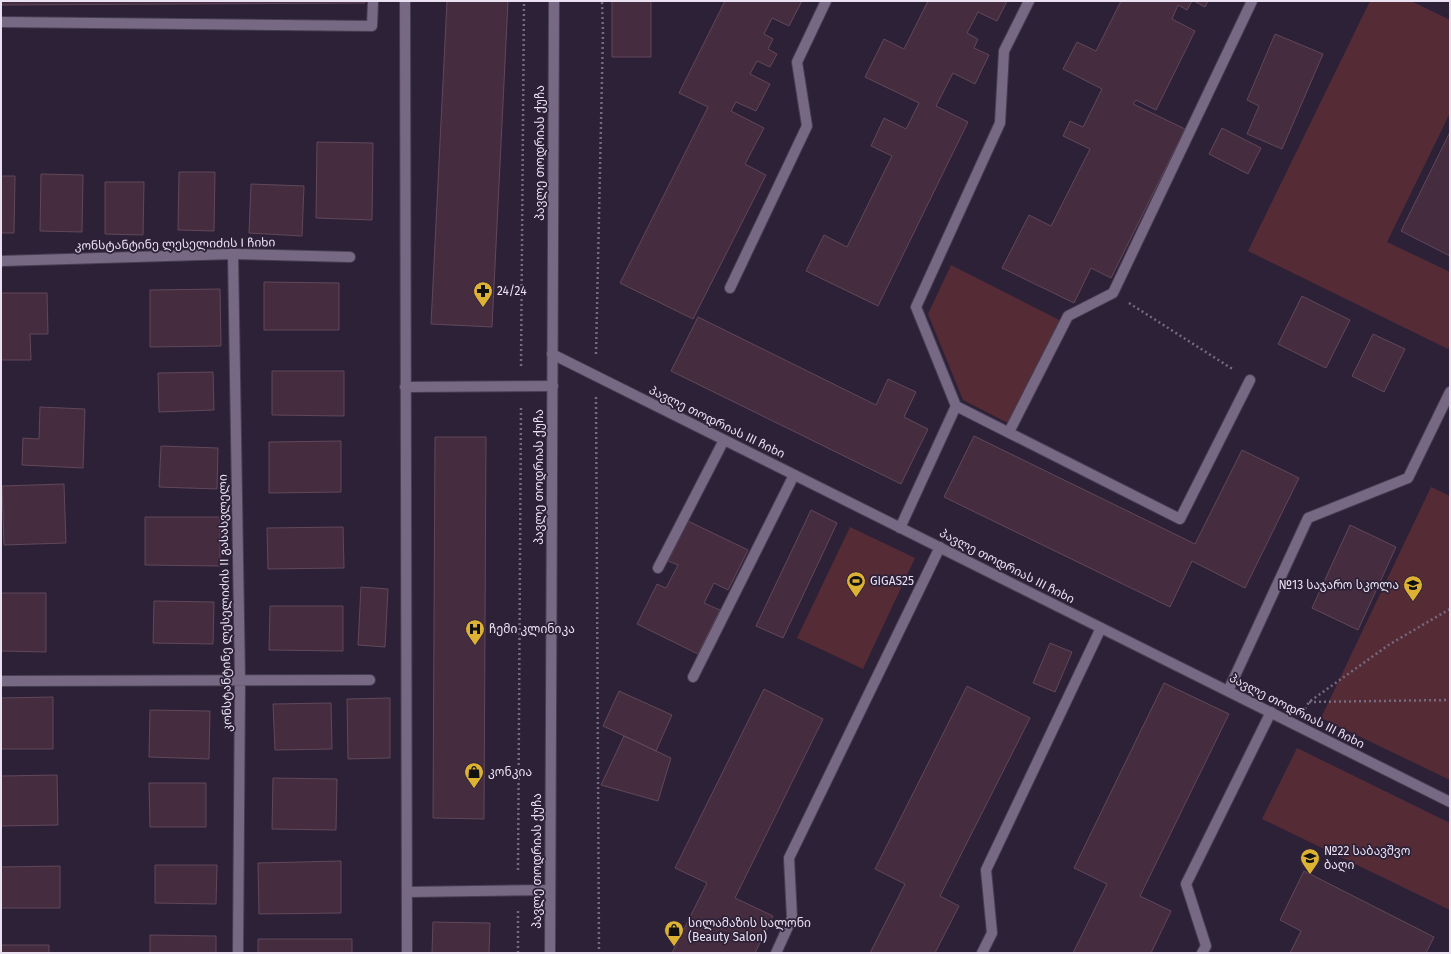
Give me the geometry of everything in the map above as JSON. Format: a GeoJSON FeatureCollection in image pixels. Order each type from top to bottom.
{"type":"FeatureCollection","features":[{"type":"Feature","properties":{"kind":"street"},"geometry":{"type":"LineString","coordinates":[[1,22],[372,26],[373,1]]}},
{"type":"Feature","properties":{"kind":"street"},"geometry":{"type":"LineString","coordinates":[[405,1],[407,953]]}},
{"type":"Feature","properties":{"kind":"street","name":"პავლე თოდრიას ქუჩა"},"geometry":{"type":"LineString","coordinates":[[550,953],[554,1]]}},
{"type":"Feature","properties":{"kind":"street"},"geometry":{"type":"LineString","coordinates":[[730,288],[807,126],[796,62],[826,1]]}},
{"type":"Feature","properties":{"kind":"street"},"geometry":{"type":"LineString","coordinates":[[1029,1],[1004,51],[1000,123],[916,307],[956,406],[1180,519],[1250,380]]}},
{"type":"Feature","properties":{"kind":"street"},"geometry":{"type":"LineString","coordinates":[[1009,432],[1068,316],[1113,293],[1252,1]]}},
{"type":"Feature","properties":{"kind":"street","name":"კონსტანტინე ლესელიძის I ჩიხი"},"geometry":{"type":"LineString","coordinates":[[1,261],[233,254],[350,257]]}},
{"type":"Feature","properties":{"kind":"street","name":"კონსტანტინე ლესელიძის II გასასვლელი"},"geometry":{"type":"LineString","coordinates":[[233,254],[240,680],[238,953]]}},
{"type":"Feature","properties":{"kind":"street","name":"პავლე თოდრიას III ჩიხი"},"geometry":{"type":"LineString","coordinates":[[552,354],[1450,802]]}},
{"type":"Feature","properties":{"kind":"street"},"geometry":{"type":"LineString","coordinates":[[405,387],[552,386]]}},
{"type":"Feature","properties":{"kind":"street"},"geometry":{"type":"LineString","coordinates":[[1228,691],[1308,518],[1408,478],[1450,392]]}},
{"type":"Feature","properties":{"kind":"street"},"geometry":{"type":"LineString","coordinates":[[900,528],[956,406]]}},
{"type":"Feature","properties":{"kind":"street"},"geometry":{"type":"LineString","coordinates":[[658,568],[724,440]]}},
{"type":"Feature","properties":{"kind":"street"},"geometry":{"type":"LineString","coordinates":[[693,676],[794,475]]}},
{"type":"Feature","properties":{"kind":"street"},"geometry":{"type":"LineString","coordinates":[[776,953],[792,918],[789,858],[940,547]]}},
{"type":"Feature","properties":{"kind":"street"},"geometry":{"type":"LineString","coordinates":[[982,953],[992,933],[986,870],[1102,628]]}},
{"type":"Feature","properties":{"kind":"street"},"geometry":{"type":"LineString","coordinates":[[1,681],[370,680]]}},
{"type":"Feature","properties":{"kind":"street"},"geometry":{"type":"LineString","coordinates":[[1202,953],[1206,946],[1186,884],[1271,712]]}},
{"type":"Feature","properties":{"kind":"street"},"geometry":{"type":"LineString","coordinates":[[407,892],[550,890]]}},
{"type":"Feature","properties":{"kind":"path"},"geometry":{"type":"LineString","coordinates":[[518,953],[524,1]]}},
{"type":"Feature","properties":{"kind":"path"},"geometry":{"type":"LineString","coordinates":[[599,953],[596,376],[603,32],[602,1]]}},
{"type":"Feature","properties":{"kind":"path"},"geometry":{"type":"LineString","coordinates":[[1113,293],[1250,380]]}},
{"type":"Feature","properties":{"kind":"path"},"geometry":{"type":"LineString","coordinates":[[1297,725],[1309,702],[1390,644],[1450,609]]}},
{"type":"Feature","properties":{"kind":"path"},"geometry":{"type":"LineString","coordinates":[[1309,702],[1450,700]]}},
{"type":"Feature","properties":{"kind":"shaded area"},"geometry":{"type":"Polygon","coordinates":[[[1370,1],[1411,1],[1450,20],[1450,113],[1387,242],[1450,272],[1450,346],[1448,349],[1248,251],[1370,1]]]}},
{"type":"Feature","properties":{"kind":"shaded area"},"geometry":{"type":"Polygon","coordinates":[[[951,265],[1061,321],[1010,424],[963,400],[928,314],[951,265]]]}},
{"type":"Feature","properties":{"kind":"shaded area","name":"№13 საჯარო სკოლა"},"geometry":{"type":"Polygon","coordinates":[[[1431,487],[1450,496],[1450,780],[1321,718],[1431,487]]]}},
{"type":"Feature","properties":{"kind":"shaded area","name":"GIGAS25"},"geometry":{"type":"Polygon","coordinates":[[[850,527],[915,558],[863,669],[797,638],[850,527]]]}},
{"type":"Feature","properties":{"kind":"shaded area"},"geometry":{"type":"Polygon","coordinates":[[[1297,748],[1450,823],[1450,910],[1262,819],[1297,748]]]}},
{"type":"Feature","properties":{"kind":"building"},"geometry":{"type":"Polygon","coordinates":[[[1,1],[365,1],[365,3],[1,5],[1,1]]]}},
{"type":"Feature","properties":{"kind":"building"},"geometry":{"type":"Polygon","coordinates":[[[447,1],[508,1],[492,327],[431,324],[447,1]]]}},
{"type":"Feature","properties":{"kind":"building"},"geometry":{"type":"Polygon","coordinates":[[[612,1],[651,1],[651,57],[612,57],[612,1]]]}},
{"type":"Feature","properties":{"kind":"building"},"geometry":{"type":"Polygon","coordinates":[[[725,1],[802,1],[789,26],[772,18],[764,34],[773,39],[768,49],[777,54],[770,67],[757,61],[750,74],[770,84],[756,111],[736,102],[731,111],[764,128],[745,164],[766,175],[693,319],[620,283],[708,107],[679,93],[725,1]]]}},
{"type":"Feature","properties":{"kind":"building"},"geometry":{"type":"Polygon","coordinates":[[[928,1],[1007,1],[997,21],[978,12],[967,33],[978,39],[974,48],[989,55],[975,84],[953,73],[936,106],[968,122],[878,306],[806,271],[824,235],[847,247],[892,156],[871,146],[884,118],[906,129],[919,103],[865,77],[884,39],[904,49],[928,1]]]}},
{"type":"Feature","properties":{"kind":"building"},"geometry":{"type":"Polygon","coordinates":[[[1121,1],[1192,1],[1187,10],[1178,5],[1172,19],[1195,31],[1156,110],[1136,100],[1133,104],[1185,129],[1111,278],[1091,268],[1074,303],[1002,268],[1029,215],[1051,226],[1090,149],[1063,136],[1070,121],[1083,127],[1102,89],[1063,69],[1077,42],[1096,51],[1121,1]]]}},
{"type":"Feature","properties":{"kind":"building"},"geometry":{"type":"Polygon","coordinates":[[[1194,1],[1208,1],[1205,7],[1194,1]]]}},
{"type":"Feature","properties":{"kind":"building"},"geometry":{"type":"Polygon","coordinates":[[[1275,34],[1323,54],[1282,149],[1247,134],[1259,106],[1247,100],[1275,34]]]}},
{"type":"Feature","properties":{"kind":"building"},"geometry":{"type":"Polygon","coordinates":[[[1222,128],[1261,148],[1248,174],[1209,154],[1222,128]]]}},
{"type":"Feature","properties":{"kind":"building"},"geometry":{"type":"Polygon","coordinates":[[[1450,132],[1450,256],[1401,231],[1450,132]]]}},
{"type":"Feature","properties":{"kind":"building"},"geometry":{"type":"Polygon","coordinates":[[[317,142],[373,143],[372,220],[316,218],[317,142]]]}},
{"type":"Feature","properties":{"kind":"building"},"geometry":{"type":"Polygon","coordinates":[[[179,172],[215,172],[214,231],[178,230],[179,172]]]}},
{"type":"Feature","properties":{"kind":"building"},"geometry":{"type":"Polygon","coordinates":[[[41,174],[83,175],[82,232],[40,231],[41,174]]]}},
{"type":"Feature","properties":{"kind":"building"},"geometry":{"type":"Polygon","coordinates":[[[1,176],[15,176],[14,233],[1,233],[1,176]]]}},
{"type":"Feature","properties":{"kind":"building"},"geometry":{"type":"Polygon","coordinates":[[[105,182],[144,182],[143,235],[105,234],[105,182]]]}},
{"type":"Feature","properties":{"kind":"building"},"geometry":{"type":"Polygon","coordinates":[[[251,184],[304,186],[302,236],[249,233],[251,184]]]}},
{"type":"Feature","properties":{"kind":"building"},"geometry":{"type":"Polygon","coordinates":[[[264,282],[339,283],[339,330],[264,330],[264,282]]]}},
{"type":"Feature","properties":{"kind":"building"},"geometry":{"type":"Polygon","coordinates":[[[220,289],[221,346],[150,347],[150,290],[220,289]]]}},
{"type":"Feature","properties":{"kind":"building"},"geometry":{"type":"Polygon","coordinates":[[[1,293],[47,293],[48,334],[30,334],[31,360],[1,360],[1,293]]]}},
{"type":"Feature","properties":{"kind":"building"},"geometry":{"type":"Polygon","coordinates":[[[1302,296],[1350,320],[1326,368],[1278,344],[1302,296]]]}},
{"type":"Feature","properties":{"kind":"building"},"geometry":{"type":"Polygon","coordinates":[[[698,317],[876,405],[888,379],[916,392],[904,417],[928,429],[901,484],[671,371],[698,317]]]}},
{"type":"Feature","properties":{"kind":"building"},"geometry":{"type":"Polygon","coordinates":[[[1373,334],[1405,349],[1384,392],[1352,376],[1373,334]]]}},
{"type":"Feature","properties":{"kind":"building"},"geometry":{"type":"Polygon","coordinates":[[[272,371],[344,371],[344,416],[272,415],[272,371]]]}},
{"type":"Feature","properties":{"kind":"building"},"geometry":{"type":"Polygon","coordinates":[[[213,372],[214,410],[159,412],[158,373],[213,372]]]}},
{"type":"Feature","properties":{"kind":"building"},"geometry":{"type":"Polygon","coordinates":[[[40,407],[85,409],[83,468],[22,465],[23,438],[39,439],[40,407]]]}},
{"type":"Feature","properties":{"kind":"building"},"geometry":{"type":"Polygon","coordinates":[[[974,436],[1195,544],[1242,450],[1299,478],[1245,588],[1192,561],[1170,607],[944,497],[974,436]]]}},
{"type":"Feature","properties":{"kind":"building"},"geometry":{"type":"Polygon","coordinates":[[[435,437],[486,437],[484,819],[433,818],[435,437]]]}},
{"type":"Feature","properties":{"kind":"building"},"geometry":{"type":"Polygon","coordinates":[[[341,441],[341,492],[269,493],[269,442],[341,441]]]}},
{"type":"Feature","properties":{"kind":"building"},"geometry":{"type":"Polygon","coordinates":[[[161,446],[218,448],[217,489],[159,487],[161,446]]]}},
{"type":"Feature","properties":{"kind":"building"},"geometry":{"type":"Polygon","coordinates":[[[64,484],[66,543],[4,545],[2,486],[64,484]]]}},
{"type":"Feature","properties":{"kind":"building"},"geometry":{"type":"Polygon","coordinates":[[[811,510],[837,523],[783,638],[756,626],[811,510]]]}},
{"type":"Feature","properties":{"kind":"building"},"geometry":{"type":"Polygon","coordinates":[[[145,517],[220,517],[220,566],[145,565],[145,517]]]}},
{"type":"Feature","properties":{"kind":"building"},"geometry":{"type":"Polygon","coordinates":[[[688,521],[748,550],[728,590],[714,583],[704,603],[720,610],[698,654],[637,624],[657,584],[666,588],[678,565],[668,561],[688,521]]]}},
{"type":"Feature","properties":{"kind":"building"},"geometry":{"type":"Polygon","coordinates":[[[1350,525],[1396,547],[1358,630],[1312,608],[1350,525]]]}},
{"type":"Feature","properties":{"kind":"building"},"geometry":{"type":"Polygon","coordinates":[[[343,527],[344,568],[268,569],[267,528],[343,527]]]}},
{"type":"Feature","properties":{"kind":"building"},"geometry":{"type":"Polygon","coordinates":[[[361,587],[388,589],[385,647],[358,645],[361,587]]]}},
{"type":"Feature","properties":{"kind":"building"},"geometry":{"type":"Polygon","coordinates":[[[1,593],[46,593],[46,652],[1,651],[1,593]]]}},
{"type":"Feature","properties":{"kind":"building"},"geometry":{"type":"Polygon","coordinates":[[[154,601],[214,602],[213,644],[153,643],[154,601]]]}},
{"type":"Feature","properties":{"kind":"building"},"geometry":{"type":"Polygon","coordinates":[[[270,606],[343,606],[343,651],[269,650],[270,606]]]}},
{"type":"Feature","properties":{"kind":"building"},"geometry":{"type":"Polygon","coordinates":[[[1050,643],[1072,652],[1055,692],[1033,683],[1050,643]]]}},
{"type":"Feature","properties":{"kind":"building"},"geometry":{"type":"Polygon","coordinates":[[[1164,683],[1229,714],[1140,896],[1171,911],[1151,953],[1073,953],[1107,884],[1074,868],[1164,683]]]}},
{"type":"Feature","properties":{"kind":"building"},"geometry":{"type":"Polygon","coordinates":[[[967,686],[1030,718],[940,896],[959,906],[935,953],[870,953],[905,884],[875,869],[967,686]]]}},
{"type":"Feature","properties":{"kind":"building"},"geometry":{"type":"Polygon","coordinates":[[[764,689],[823,719],[735,898],[773,916],[755,953],[672,953],[707,883],[675,868],[764,689]]]}},
{"type":"Feature","properties":{"kind":"building"},"geometry":{"type":"Polygon","coordinates":[[[619,691],[672,715],[656,751],[603,726],[619,691]]]}},
{"type":"Feature","properties":{"kind":"building"},"geometry":{"type":"Polygon","coordinates":[[[53,697],[53,749],[1,749],[1,698],[53,697]]]}},
{"type":"Feature","properties":{"kind":"building"},"geometry":{"type":"Polygon","coordinates":[[[390,698],[390,758],[348,759],[347,699],[390,698]]]}},
{"type":"Feature","properties":{"kind":"building"},"geometry":{"type":"Polygon","coordinates":[[[331,703],[332,749],[275,750],[273,704],[331,703]]]}},
{"type":"Feature","properties":{"kind":"building"},"geometry":{"type":"Polygon","coordinates":[[[150,710],[210,711],[209,759],[149,757],[150,710]]]}},
{"type":"Feature","properties":{"kind":"building"},"geometry":{"type":"Polygon","coordinates":[[[624,736],[671,758],[658,801],[601,785],[624,736]]]}},
{"type":"Feature","properties":{"kind":"building"},"geometry":{"type":"Polygon","coordinates":[[[57,775],[58,825],[1,826],[1,776],[57,775]]]}},
{"type":"Feature","properties":{"kind":"building"},"geometry":{"type":"Polygon","coordinates":[[[273,778],[337,779],[336,830],[272,829],[273,778]]]}},
{"type":"Feature","properties":{"kind":"building"},"geometry":{"type":"Polygon","coordinates":[[[149,783],[206,783],[206,827],[150,827],[149,783]]]}},
{"type":"Feature","properties":{"kind":"building"},"geometry":{"type":"Polygon","coordinates":[[[341,861],[341,913],[259,914],[258,863],[341,861]]]}},
{"type":"Feature","properties":{"kind":"building"},"geometry":{"type":"Polygon","coordinates":[[[155,865],[217,865],[216,904],[155,903],[155,865]]]}},
{"type":"Feature","properties":{"kind":"building"},"geometry":{"type":"Polygon","coordinates":[[[60,866],[60,908],[1,908],[1,867],[60,866]]]}},
{"type":"Feature","properties":{"kind":"building"},"geometry":{"type":"Polygon","coordinates":[[[1304,871],[1434,937],[1426,953],[1290,953],[1301,931],[1280,920],[1304,871]]]}},
{"type":"Feature","properties":{"kind":"building"},"geometry":{"type":"Polygon","coordinates":[[[433,922],[490,923],[489,953],[432,953],[433,922]]]}},
{"type":"Feature","properties":{"kind":"building"},"geometry":{"type":"Polygon","coordinates":[[[150,935],[216,936],[216,953],[150,953],[150,935]]]}},
{"type":"Feature","properties":{"kind":"building"},"geometry":{"type":"Polygon","coordinates":[[[258,939],[352,939],[352,953],[258,953],[258,939]]]}},
{"type":"Feature","properties":{"kind":"building"},"geometry":{"type":"Polygon","coordinates":[[[1,945],[49,945],[49,953],[1,953],[1,945]]]}},
{"type":"Feature","properties":{"kind":"place","name":"24/24"},"geometry":{"type":"Point","coordinates":[483,308]}},
{"type":"Feature","properties":{"kind":"place","name":"GIGAS25"},"geometry":{"type":"Point","coordinates":[856,598]}},
{"type":"Feature","properties":{"kind":"place","name":"№13 საჯარო სკოლა"},"geometry":{"type":"Point","coordinates":[1413,602]}},
{"type":"Feature","properties":{"kind":"place","name":"ჩემი კლინიკა"},"geometry":{"type":"Point","coordinates":[475,646]}},
{"type":"Feature","properties":{"kind":"place","name":"კონკია"},"geometry":{"type":"Point","coordinates":[474,789]}},
{"type":"Feature","properties":{"kind":"place","name":"№22 საბავშვო ბაღი"},"geometry":{"type":"Point","coordinates":[1310,875]}},
{"type":"Feature","properties":{"kind":"place","name":"სილამაზის სალონი (Beauty Salon)"},"geometry":{"type":"Point","coordinates":[674,947]}}]}
